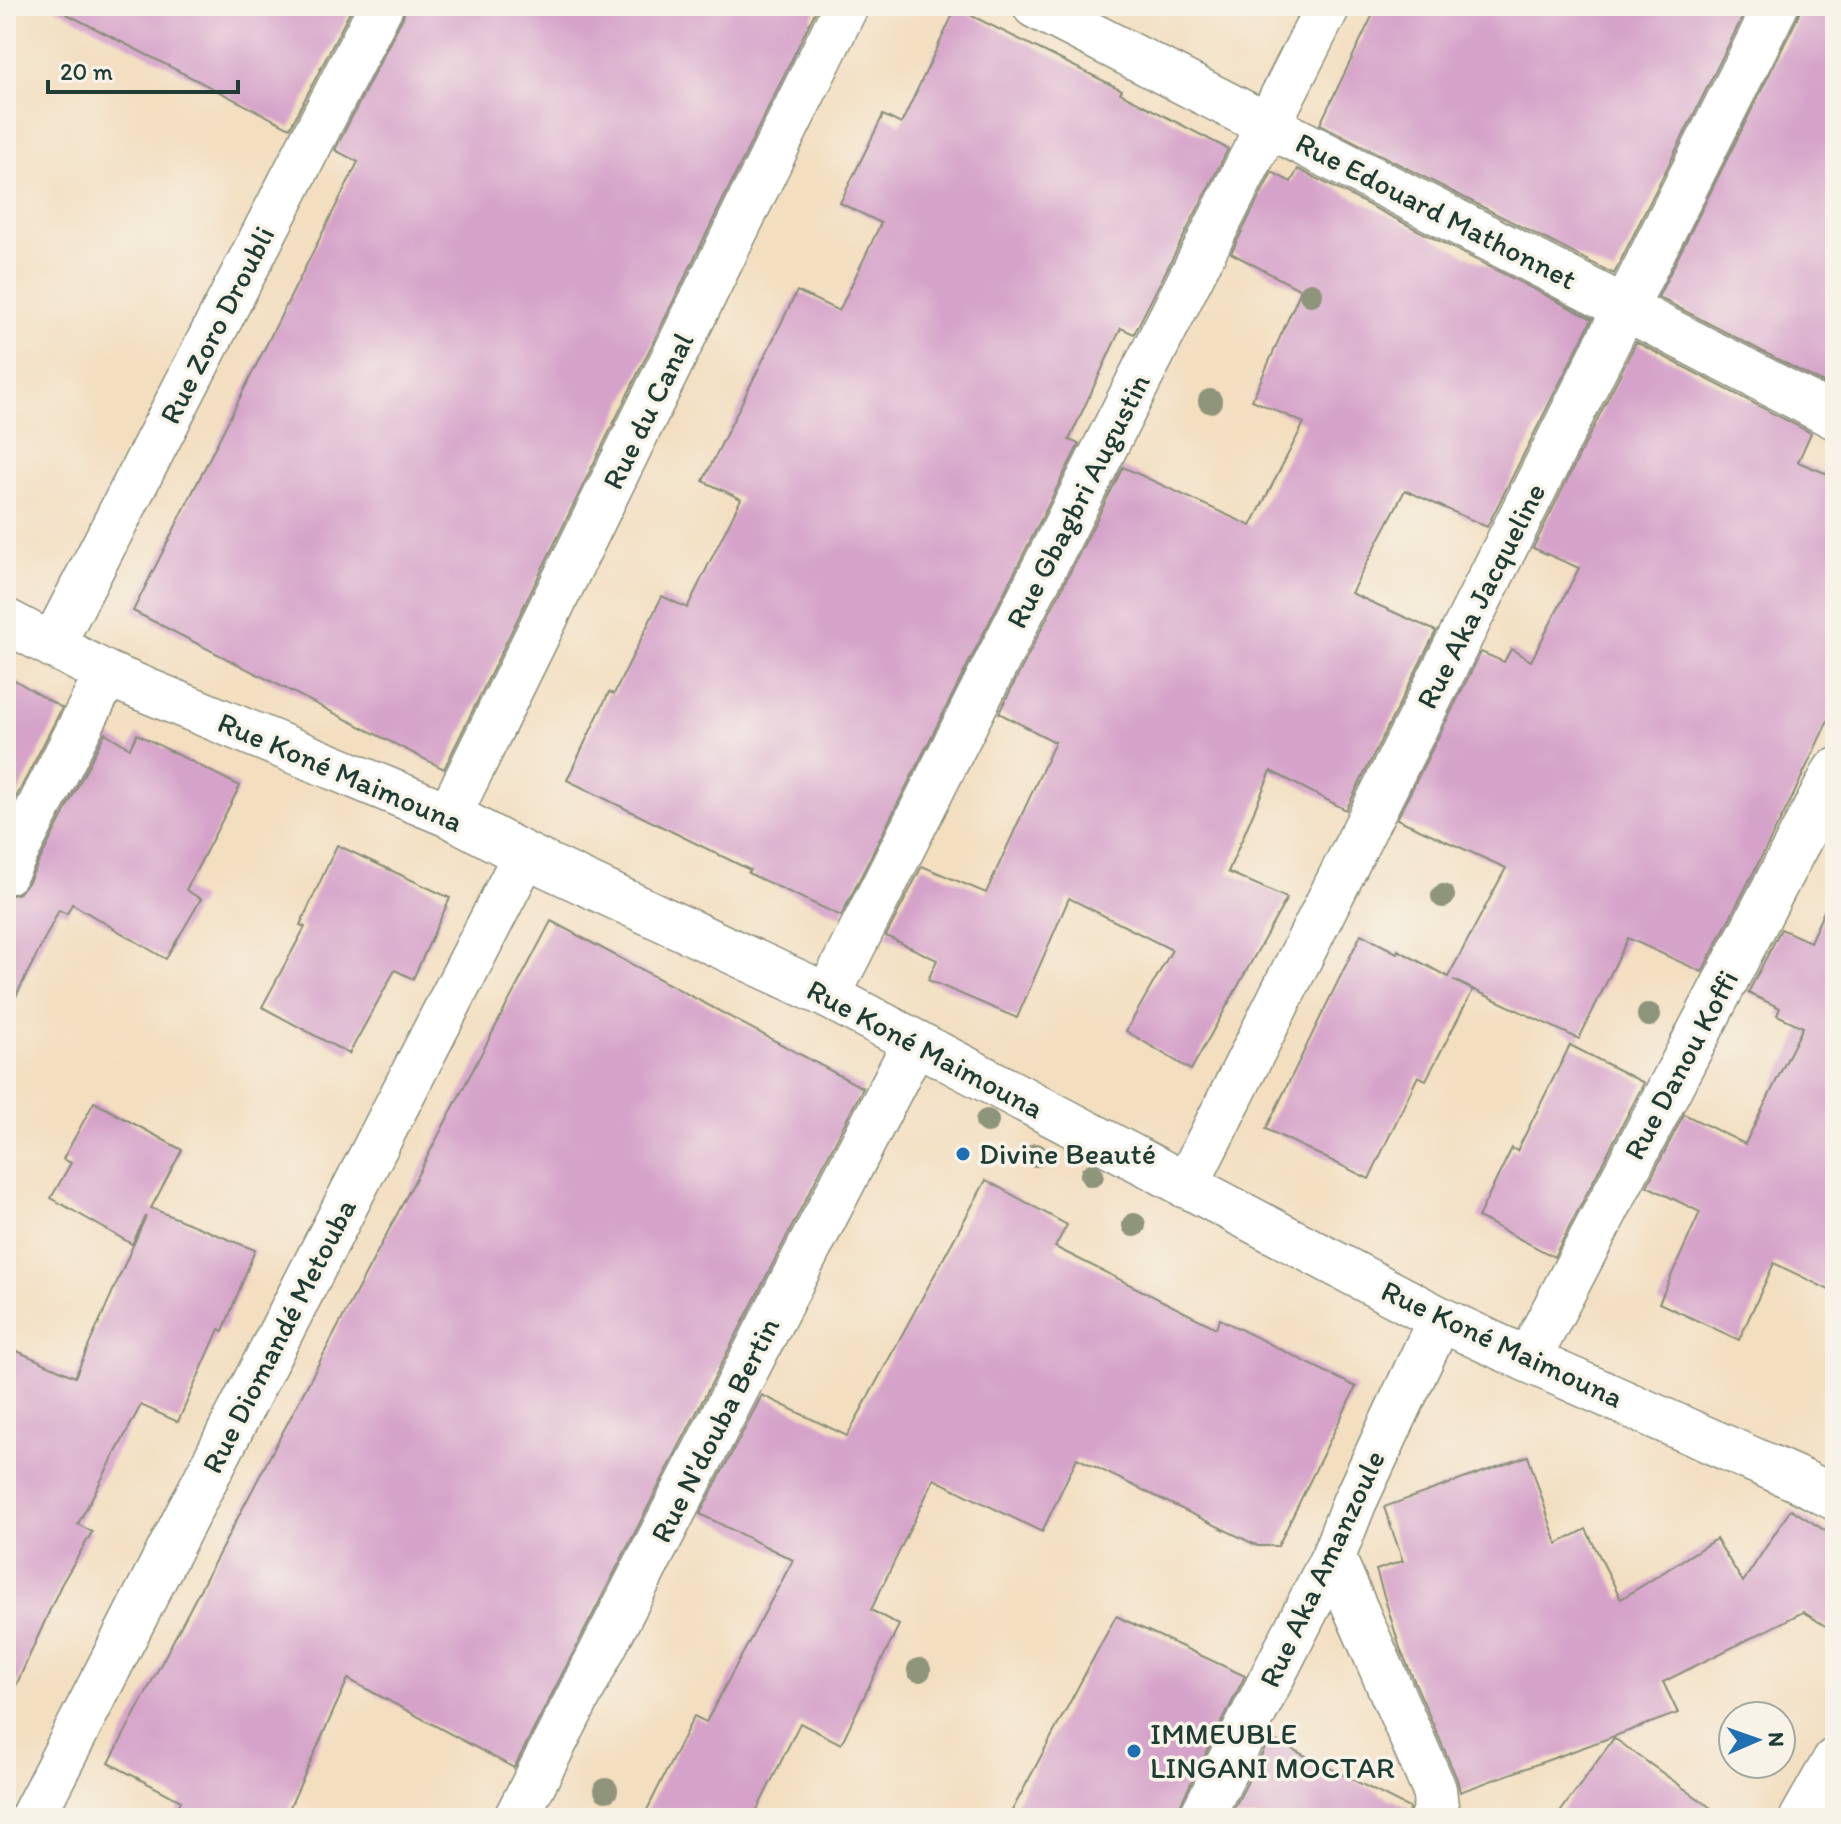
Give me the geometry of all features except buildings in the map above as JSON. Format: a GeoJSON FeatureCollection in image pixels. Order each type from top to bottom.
{"type":"FeatureCollection","features":[{"type":"Feature","properties":{"kind":"street","name":"Rue Zoro Droubli"},"geometry":{"type":"LineString","coordinates":[[53,644],[381,6]]}},
{"type":"Feature","properties":{"kind":"street","name":"Rue du Canal"},"geometry":{"type":"LineString","coordinates":[[449,815],[846,6]]}},
{"type":"Feature","properties":{"kind":"street","name":"Rue Edouard Mathonnet"},"geometry":{"type":"LineString","coordinates":[[1035,6],[1835,417]]}},
{"type":"Feature","properties":{"kind":"street","name":"Rue Gbagbri Augustin"},"geometry":{"type":"LineString","coordinates":[[828,996],[1328,6]]}},
{"type":"Feature","properties":{"kind":"street","name":"Rue Aka Jacqueline"},"geometry":{"type":"LineString","coordinates":[[1186,1186],[1776,6]]}},
{"type":"Feature","properties":{"kind":"street","name":"Rue Koné Maimouna"},"geometry":{"type":"LineString","coordinates":[[6,621],[107,674],[449,815],[525,855],[828,996],[1440,1319],[1835,1498]]}},
{"type":"Feature","properties":{"kind":"street"},"geometry":{"type":"LineString","coordinates":[[6,872],[107,674]]}},
{"type":"Feature","properties":{"kind":"street","name":"Rue Danou Koffi"},"geometry":{"type":"LineString","coordinates":[[1528,1360],[1835,771]]}},
{"type":"Feature","properties":{"kind":"street","name":"Rue Diomandé Metouba"},"geometry":{"type":"LineString","coordinates":[[32,1818],[525,855]]}},
{"type":"Feature","properties":{"kind":"street","name":"Rue N'douba Bertin"},"geometry":{"type":"LineString","coordinates":[[516,1818],[915,1042]]}},
{"type":"Feature","properties":{"kind":"street","name":"Rue Aka Amanzoule"},"geometry":{"type":"LineString","coordinates":[[1201,1818],[1333,1557],[1354,1503],[1440,1319]]}},
{"type":"Feature","properties":{"kind":"street"},"geometry":{"type":"LineString","coordinates":[[1333,1557],[1434,1789],[1436,1806],[1432,1818]]}},
{"type":"Feature","properties":{"kind":"street"},"geometry":{"type":"LineString","coordinates":[[1802,1818],[1835,1760]]}},
{"type":"Feature","properties":{"kind":"place","name":"Divine Beauté"},"geometry":{"type":"Point","coordinates":[963,1154]}},
{"type":"Feature","properties":{"kind":"place","name":"IMMEUBLE LINGANI MOCTAR"},"geometry":{"type":"Point","coordinates":[1134,1751]}}]}
